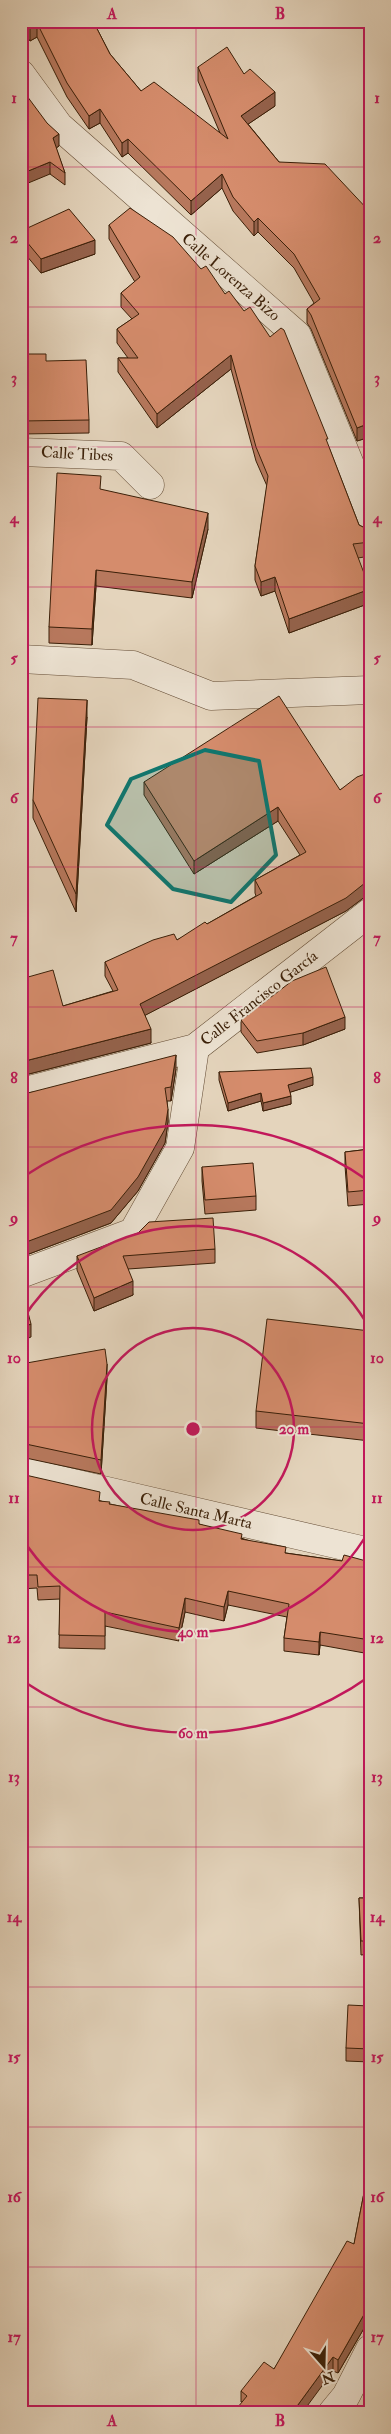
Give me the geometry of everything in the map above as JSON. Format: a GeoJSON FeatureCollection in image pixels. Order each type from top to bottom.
{"type":"FeatureCollection","features":[{"type":"Feature","properties":{"kind":"street","name":"Calle Lorenza Bizo"},"geometry":{"type":"LineString","coordinates":[[21,74],[59,126],[297,335],[358,484],[370,528]]}},
{"type":"Feature","properties":{"kind":"street","name":"Calle Tibes"},"geometry":{"type":"LineString","coordinates":[[21,452],[121,456],[150,485]]}},
{"type":"Feature","properties":{"kind":"street"},"geometry":{"type":"LineString","coordinates":[[21,659],[133,665],[211,696],[370,690]]}},
{"type":"Feature","properties":{"kind":"street","name":"Calle Francisco García"},"geometry":{"type":"LineString","coordinates":[[21,1092],[195,1048],[370,912]]}},
{"type":"Feature","properties":{"kind":"street"},"geometry":{"type":"LineString","coordinates":[[21,1274],[133,1232],[180,1148],[195,1048]]}},
{"type":"Feature","properties":{"kind":"street","name":"Calle Santa Marta"},"geometry":{"type":"LineString","coordinates":[[21,1471],[370,1552]]}},
{"type":"Feature","properties":{"kind":"street"},"geometry":{"type":"LineString","coordinates":[[332,2413],[346,2396],[370,2349]]}},
{"type":"Feature","properties":{"kind":"highlighted area"},"geometry":{"type":"Polygon","coordinates":[[[205,750],[259,761],[276,855],[231,902],[173,889],[107,825],[131,779],[205,750]]]}},
{"type":"Feature","properties":{"kind":"building"},"geometry":{"type":"Polygon","coordinates":[[[26,21],[93,21],[110,54],[141,91],[154,82],[228,139],[198,67],[227,47],[244,74],[250,69],[275,92],[241,116],[279,162],[325,164],[370,212],[370,423],[357,428],[307,309],[320,299],[294,254],[258,218],[254,222],[233,197],[222,174],[191,201],[128,139],[122,143],[100,109],[89,116],[67,83],[37,23],[30,27],[26,21]]]}},
{"type":"Feature","properties":{"kind":"building"},"geometry":{"type":"Polygon","coordinates":[[[21,92],[27,96],[47,123],[59,134],[53,138],[65,173],[50,162],[21,174],[21,92]]]}},
{"type":"Feature","properties":{"kind":"building"},"geometry":{"type":"Polygon","coordinates":[[[130,208],[173,237],[201,269],[206,266],[225,294],[229,291],[244,311],[250,307],[270,337],[281,328],[284,330],[328,439],[326,439],[359,525],[370,529],[370,542],[353,544],[370,589],[289,619],[275,577],[261,582],[255,566],[268,476],[256,447],[231,355],[157,414],[118,358],[138,358],[117,329],[139,314],[121,293],[140,277],[109,225],[130,208]]]}},
{"type":"Feature","properties":{"kind":"building"},"geometry":{"type":"Polygon","coordinates":[[[69,209],[95,240],[41,259],[21,235],[21,231],[69,209]]]}},
{"type":"Feature","properties":{"kind":"building"},"geometry":{"type":"Polygon","coordinates":[[[21,354],[46,354],[46,361],[86,360],[89,420],[21,421],[21,354]]]}},
{"type":"Feature","properties":{"kind":"building"},"geometry":{"type":"Polygon","coordinates":[[[57,473],[101,476],[100,489],[208,513],[192,582],[96,570],[92,629],[49,627],[57,473]]]}},
{"type":"Feature","properties":{"kind":"building"},"geometry":{"type":"Polygon","coordinates":[[[279,696],[340,790],[357,777],[370,772],[370,879],[346,898],[140,1004],[151,1029],[21,1062],[21,979],[53,970],[63,1006],[118,990],[105,962],[153,940],[174,934],[177,940],[205,922],[207,924],[262,893],[255,880],[306,852],[278,807],[194,861],[144,782],[279,696]]]}},
{"type":"Feature","properties":{"kind":"building"},"geometry":{"type":"Polygon","coordinates":[[[38,698],[87,700],[76,894],[33,800],[38,698]]]}},
{"type":"Feature","properties":{"kind":"building"},"geometry":{"type":"Polygon","coordinates":[[[326,967],[345,1017],[303,1033],[257,1041],[241,1020],[292,981],[326,967]]]}},
{"type":"Feature","properties":{"kind":"building"},"geometry":{"type":"Polygon","coordinates":[[[176,1055],[171,1087],[165,1088],[168,1109],[165,1129],[138,1177],[111,1210],[21,1244],[21,1094],[176,1055]]]}},
{"type":"Feature","properties":{"kind":"building"},"geometry":{"type":"Polygon","coordinates":[[[311,1068],[313,1077],[288,1085],[291,1096],[263,1103],[261,1093],[228,1103],[219,1072],[311,1068]]]}},
{"type":"Feature","properties":{"kind":"building"},"geometry":{"type":"Polygon","coordinates":[[[370,1149],[370,1190],[348,1192],[345,1152],[370,1149]]]}},
{"type":"Feature","properties":{"kind":"building"},"geometry":{"type":"Polygon","coordinates":[[[253,1163],[256,1196],[205,1200],[202,1167],[253,1163]]]}},
{"type":"Feature","properties":{"kind":"building"},"geometry":{"type":"Polygon","coordinates":[[[213,1218],[215,1249],[123,1256],[133,1281],[94,1298],[77,1256],[138,1233],[149,1222],[213,1218]]]}},
{"type":"Feature","properties":{"kind":"building"},"geometry":{"type":"Polygon","coordinates":[[[21,1286],[31,1324],[21,1328],[21,1286]]]}},
{"type":"Feature","properties":{"kind":"building"},"geometry":{"type":"Polygon","coordinates":[[[267,1319],[370,1331],[370,1424],[256,1411],[267,1319]]]}},
{"type":"Feature","properties":{"kind":"building"},"geometry":{"type":"Polygon","coordinates":[[[105,1349],[107,1364],[101,1460],[21,1443],[21,1364],[105,1349]]]}},
{"type":"Feature","properties":{"kind":"building"},"geometry":{"type":"Polygon","coordinates":[[[21,1474],[100,1492],[99,1501],[110,1502],[109,1504],[199,1520],[199,1524],[242,1534],[241,1539],[286,1547],[285,1553],[342,1561],[344,1555],[370,1562],[370,1640],[320,1632],[319,1642],[284,1638],[289,1604],[228,1591],[224,1607],[185,1598],[179,1628],[105,1612],[105,1636],[59,1635],[60,1586],[38,1587],[37,1575],[21,1575],[21,1474]]]}},
{"type":"Feature","properties":{"kind":"building"},"geometry":{"type":"Polygon","coordinates":[[[368,1772],[370,1773],[370,1819],[365,1819],[368,1772]]]}},
{"type":"Feature","properties":{"kind":"building"},"geometry":{"type":"Polygon","coordinates":[[[359,1898],[370,1898],[370,1941],[361,1941],[359,1898]]]}},
{"type":"Feature","properties":{"kind":"building"},"geometry":{"type":"Polygon","coordinates":[[[370,1991],[370,2049],[346,2048],[348,2005],[369,2006],[370,1991]]]}},
{"type":"Feature","properties":{"kind":"building"},"geometry":{"type":"Polygon","coordinates":[[[370,2162],[370,2304],[338,2360],[333,2357],[292,2413],[233,2413],[247,2396],[241,2391],[264,2362],[274,2369],[347,2241],[354,2244],[370,2162]]]}}]}
